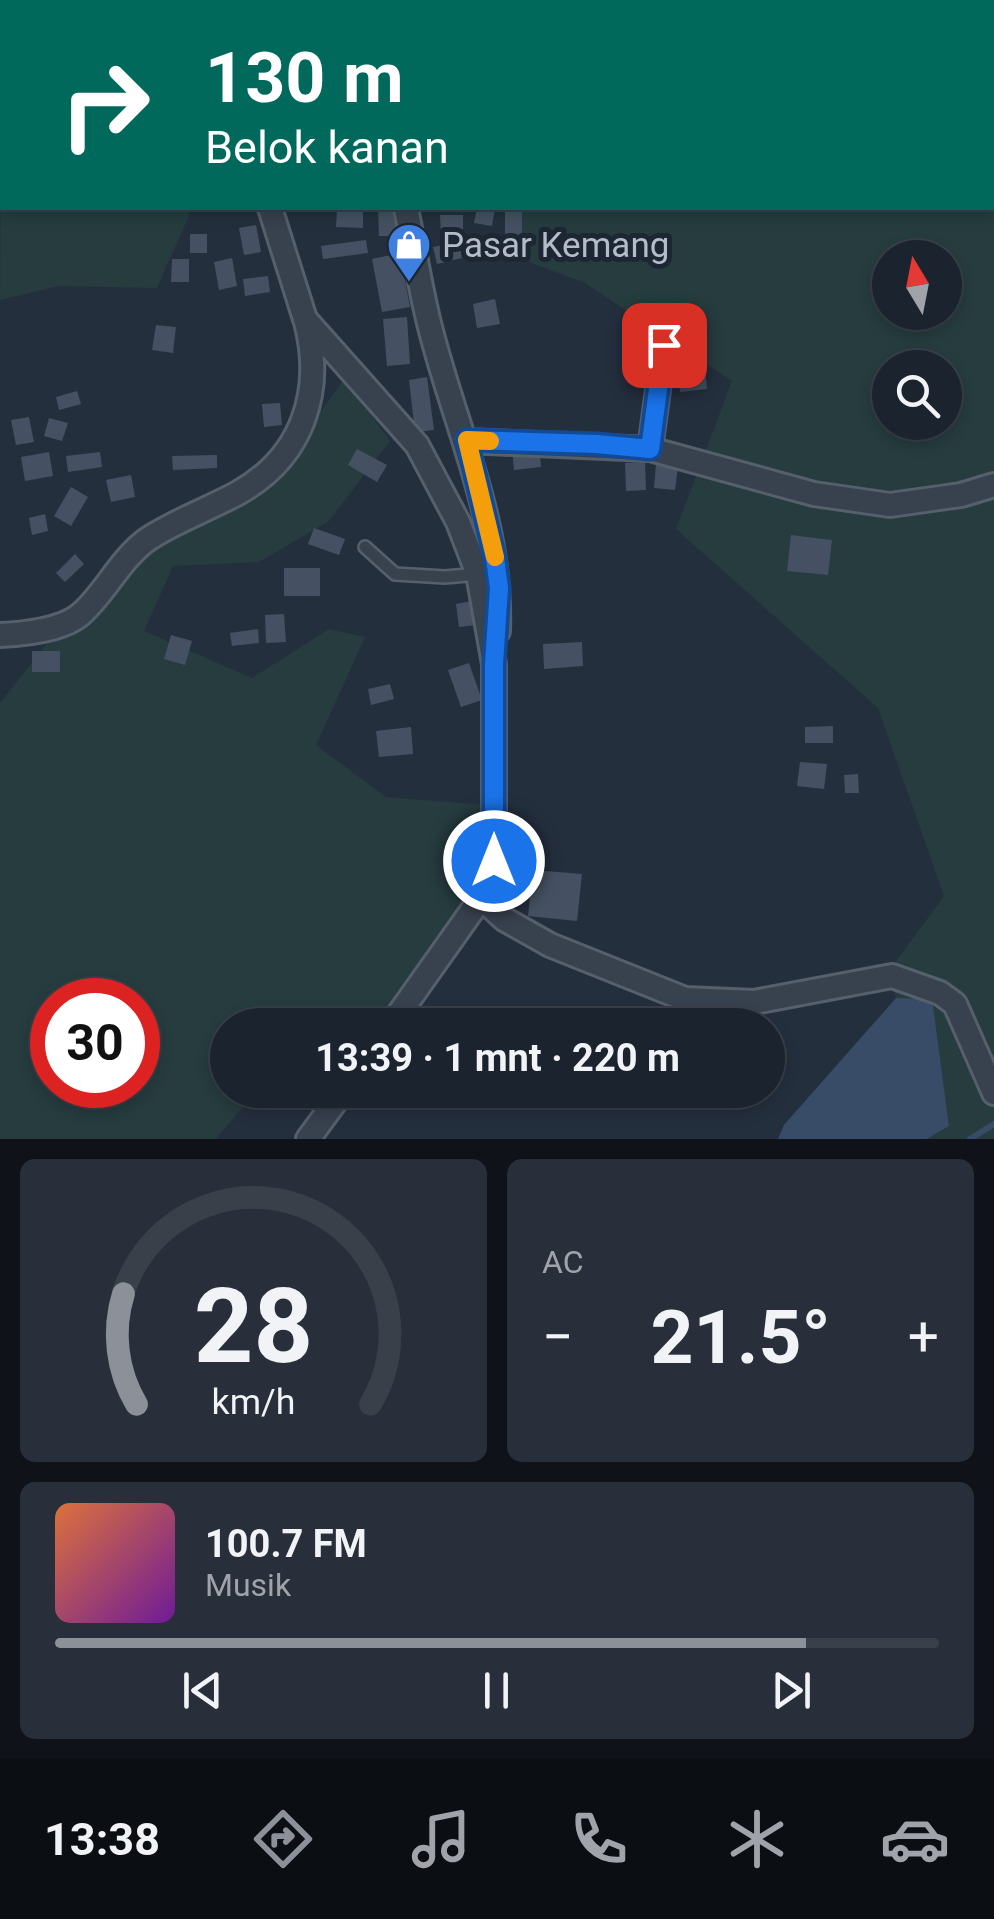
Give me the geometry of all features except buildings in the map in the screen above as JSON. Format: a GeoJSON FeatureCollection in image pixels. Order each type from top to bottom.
{"type":"FeatureCollection","features":[{"type":"Feature","properties":{"kind":"street"},"geometry":{"type":"LineString","coordinates":[[0,635],[64,623],[81,614],[120,565],[148,540],[243,491],[281,458],[301,428],[310,403],[312,348],[271,210]]}},
{"type":"Feature","properties":{"kind":"street"},"geometry":{"type":"LineString","coordinates":[[402,1008],[481,898],[494,861],[494,664],[499,588],[467,440],[430,328],[406,210]]}},
{"type":"Feature","properties":{"kind":"street"},"geometry":{"type":"LineString","coordinates":[[305,318],[417,445],[458,522],[478,574],[494,664]]}},
{"type":"Feature","properties":{"kind":"street"},"geometry":{"type":"LineString","coordinates":[[650,449],[664,345]]}},
{"type":"Feature","properties":{"kind":"street"},"geometry":{"type":"LineString","coordinates":[[467,440],[650,449],[814,494],[890,505],[961,495],[994,484]]}},
{"type":"Feature","properties":{"kind":"street"},"geometry":{"type":"LineString","coordinates":[[481,898],[504,919],[550,945],[685,999],[754,1002],[892,976],[940,993],[956,1004],[994,1093]]}},
{"type":"Feature","properties":{"kind":"street"},"geometry":{"type":"LineString","coordinates":[[308,1139],[331,1108]]}},
{"type":"Feature","properties":{"kind":"lane"},"geometry":{"type":"LineString","coordinates":[[364,547],[395,574],[478,574]]}},
{"type":"Feature","properties":{"kind":"green space"},"geometry":{"type":"Polygon","coordinates":[[[1,210],[188,210],[157,288],[58,286],[0,300],[1,210]]]}},
{"type":"Feature","properties":{"kind":"green space"},"geometry":{"type":"Polygon","coordinates":[[[515,210],[994,210],[994,1139],[927,1139],[949,1126],[931,999],[896,998],[888,972],[944,896],[878,708],[676,529],[732,381],[585,283],[510,255],[515,210]]]}},
{"type":"Feature","properties":{"kind":"green space"},"geometry":{"type":"Polygon","coordinates":[[[345,378],[390,441],[329,521],[259,562],[173,566],[144,631],[252,678],[329,629],[365,637],[316,745],[386,797],[499,806],[496,858],[402,1008],[210,1008],[210,1108],[242,1108],[216,1139],[0,1139],[0,703],[137,529],[228,506],[297,445],[345,378]]]}},
{"type":"Feature","properties":{"kind":"water"},"geometry":{"type":"Polygon","coordinates":[[[896,998],[932,999],[949,1126],[927,1139],[778,1139],[784,1125],[896,998]]]}},
{"type":"Feature","properties":{"kind":"waterway"},"geometry":{"type":"LineString","coordinates":[[970,1139],[994,1124]]}},
{"type":"Feature","properties":{"kind":"slow traffic"},"geometry":{"type":"LineString","coordinates":[[490,441],[467,440],[495,557]]}},
{"type":"Feature","properties":{"kind":"place","name":"Pasar Kemang"},"geometry":{"type":"Point","coordinates":[409,283]}},
{"type":"Feature","properties":{"kind":"route"},"geometry":{"type":"LineString","coordinates":[[494,861],[494,664],[499,588],[467,440],[650,449],[664,345]]}}]}
